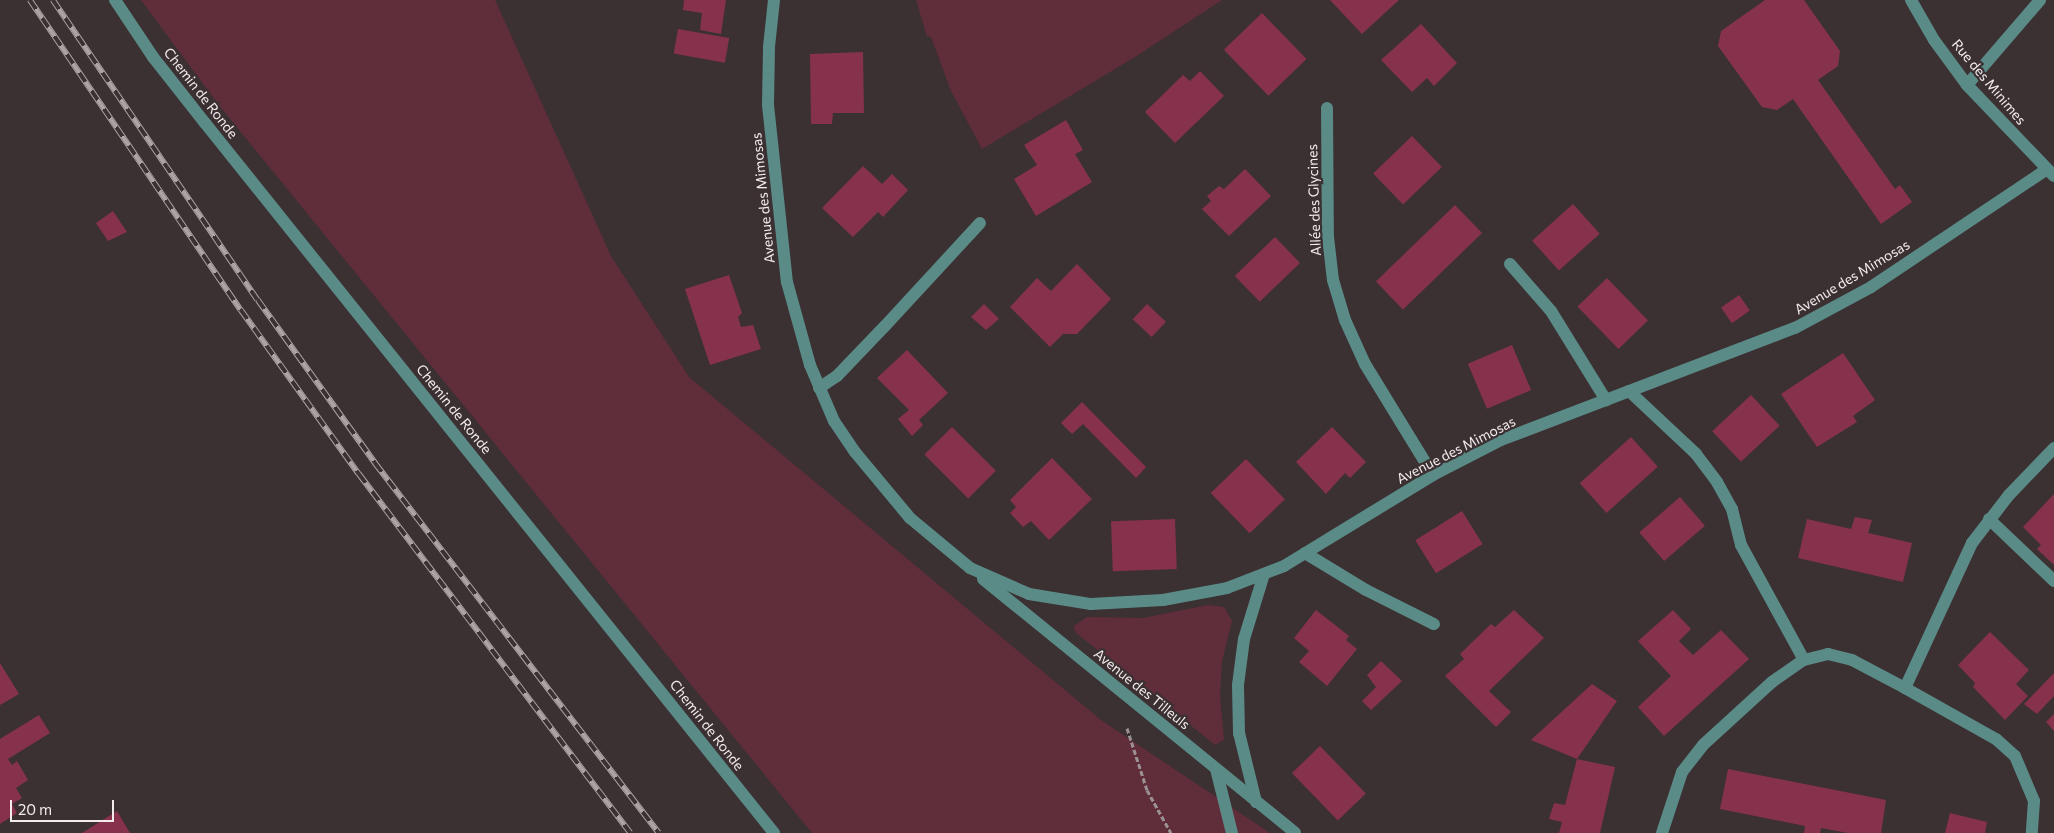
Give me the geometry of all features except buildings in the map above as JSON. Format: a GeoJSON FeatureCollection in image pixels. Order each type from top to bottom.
{"type":"FeatureCollection","features":[{"type":"Feature","properties":{"kind":"street","name":"Chemin de Ronde"},"geometry":{"type":"LineString","coordinates":[[115,0],[153,57],[211,131],[774,833]]}},
{"type":"Feature","properties":{"kind":"street","name":"Avenue des Mimosas"},"geometry":{"type":"LineString","coordinates":[[774,0],[769,47],[772,162],[787,282],[819,388],[834,422],[882,488],[940,546],[970,568],[1029,594],[1091,604],[1163,600],[1227,588],[1264,574],[1305,553],[1433,475],[1501,440],[1795,328],[1871,287],[2051,173]]}},
{"type":"Feature","properties":{"kind":"street","name":"Rue des Minimes"},"geometry":{"type":"LineString","coordinates":[[1911,0],[1934,40],[1967,84],[2051,173]]}},
{"type":"Feature","properties":{"kind":"street"},"geometry":{"type":"LineString","coordinates":[[1967,84],[2040,0]]}},
{"type":"Feature","properties":{"kind":"street","name":"Allée des Glycines"},"geometry":{"type":"LineString","coordinates":[[1327,108],[1328,237],[1340,304],[1365,364],[1433,475]]}},
{"type":"Feature","properties":{"kind":"street"},"geometry":{"type":"LineString","coordinates":[[819,388],[837,376],[865,348],[980,223]]}},
{"type":"Feature","properties":{"kind":"street"},"geometry":{"type":"LineString","coordinates":[[1510,264],[1552,311],[1606,400]]}},
{"type":"Feature","properties":{"kind":"street"},"geometry":{"type":"LineString","coordinates":[[1629,391],[1696,454],[1717,482],[1732,509],[1741,545],[1804,660]]}},
{"type":"Feature","properties":{"kind":"street"},"geometry":{"type":"LineString","coordinates":[[1906,688],[1972,543],[1989,519],[2054,448]]}},
{"type":"Feature","properties":{"kind":"street"},"geometry":{"type":"LineString","coordinates":[[1989,519],[2054,581]]}},
{"type":"Feature","properties":{"kind":"street"},"geometry":{"type":"LineString","coordinates":[[1305,553],[1366,590],[1434,624]]}},
{"type":"Feature","properties":{"kind":"street","name":"Avenue des Tilleuls"},"geometry":{"type":"LineString","coordinates":[[970,568],[1295,833]]}},
{"type":"Feature","properties":{"kind":"street"},"geometry":{"type":"LineString","coordinates":[[1256,802],[1240,734],[1238,685],[1244,639],[1264,574]]}},
{"type":"Feature","properties":{"kind":"street"},"geometry":{"type":"LineString","coordinates":[[1662,833],[1682,772],[1703,745],[1772,682],[1804,660],[1828,654],[1852,660],[1996,739],[2015,756],[2034,801],[2032,833]]}},
{"type":"Feature","properties":{"kind":"street"},"geometry":{"type":"LineString","coordinates":[[1216,769],[1232,833]]}},
{"type":"Feature","properties":{"kind":"path"},"geometry":{"type":"LineString","coordinates":[[1118,689],[1135,758],[1146,790],[1171,833]]}},
{"type":"Feature","properties":{"kind":"shaded area"},"geometry":{"type":"Polygon","coordinates":[[[141,0],[495,0],[611,256],[689,377],[1101,720],[1270,833],[812,833],[218,104],[141,0]]]}},
{"type":"Feature","properties":{"kind":"shaded area"},"geometry":{"type":"Polygon","coordinates":[[[916,0],[1222,0],[1135,57],[982,149],[951,91],[931,37],[927,36],[916,0]]]}},
{"type":"Feature","properties":{"kind":"shaded area"},"geometry":{"type":"Polygon","coordinates":[[[1208,605],[1224,607],[1232,621],[1222,661],[1220,696],[1224,740],[1215,745],[1075,632],[1074,626],[1087,617],[1143,618],[1208,605]]]}},
{"type":"Feature","properties":{"kind":"railway"},"geometry":{"type":"LineString","coordinates":[[30,0],[241,310],[359,474],[631,833]]}},
{"type":"Feature","properties":{"kind":"railway"},"geometry":{"type":"LineString","coordinates":[[53,0],[258,300],[375,463],[659,833]]}}]}
